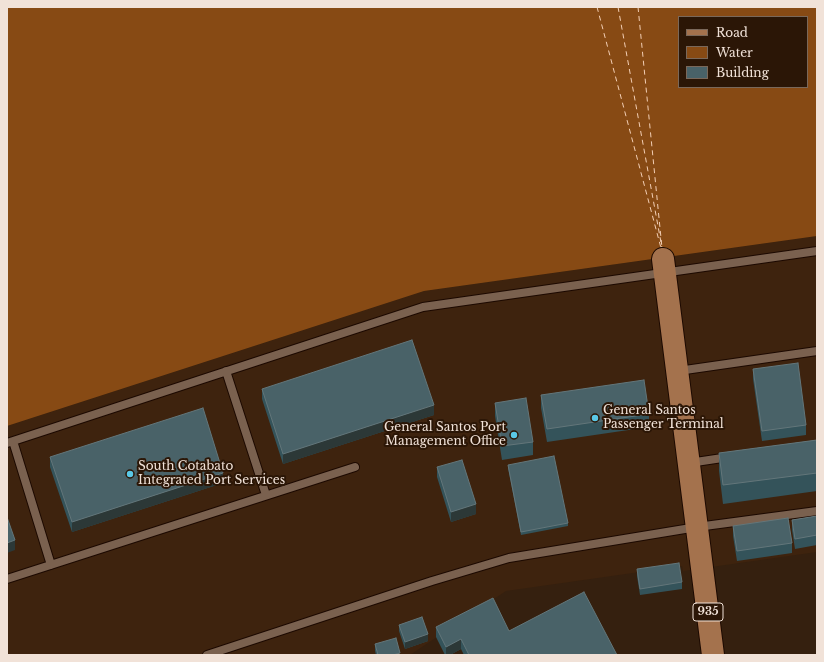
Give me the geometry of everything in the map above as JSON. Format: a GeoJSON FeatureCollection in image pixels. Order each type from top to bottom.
{"type":"FeatureCollection","features":[{"type":"Feature","properties":{"kind":"main road"},"geometry":{"type":"LineString","coordinates":[[664,266],[697,527]]}},
{"type":"Feature","properties":{"kind":"main road","name":"935"},"geometry":{"type":"LineString","coordinates":[[697,527],[713,655]]}},
{"type":"Feature","properties":{"kind":"lane"},"geometry":{"type":"LineString","coordinates":[[51,564],[10,442],[423,307],[664,266],[817,251]]}},
{"type":"Feature","properties":{"kind":"lane"},"geometry":{"type":"LineString","coordinates":[[678,371],[817,352]]}},
{"type":"Feature","properties":{"kind":"lane"},"geometry":{"type":"LineString","coordinates":[[226,371],[266,496]]}},
{"type":"Feature","properties":{"kind":"lane"},"geometry":{"type":"LineString","coordinates":[[689,463],[736,456]]}},
{"type":"Feature","properties":{"kind":"lane"},"geometry":{"type":"LineString","coordinates":[[7,579],[355,467]]}},
{"type":"Feature","properties":{"kind":"lane"},"geometry":{"type":"LineString","coordinates":[[207,655],[424,583],[510,558],[697,527],[817,511]]}},
{"type":"Feature","properties":{"kind":"shaded area"},"geometry":{"type":"Polygon","coordinates":[[[817,236],[817,552],[683,571],[682,566],[506,591],[410,655],[7,655],[7,426],[424,291],[817,236]]]}},
{"type":"Feature","properties":{"kind":"water"},"geometry":{"type":"Polygon","coordinates":[[[7,7],[817,7],[817,236],[424,291],[7,426],[7,7]]]}},
{"type":"Feature","properties":{"kind":"building"},"geometry":{"type":"Polygon","coordinates":[[[412,340],[434,405],[283,454],[262,389],[412,340]]]}},
{"type":"Feature","properties":{"kind":"building"},"geometry":{"type":"Polygon","coordinates":[[[798,363],[806,425],[762,431],[753,369],[798,363]]]}},
{"type":"Feature","properties":{"kind":"building","name":"General Santos Passenger Terminal"},"geometry":{"type":"Polygon","coordinates":[[[644,380],[649,414],[547,429],[541,395],[644,380]]]}},
{"type":"Feature","properties":{"kind":"building","name":"General Santos Port Management Office"},"geometry":{"type":"Polygon","coordinates":[[[526,398],[533,442],[502,446],[495,403],[526,398]]]}},
{"type":"Feature","properties":{"kind":"building"},"geometry":{"type":"Polygon","coordinates":[[[203,408],[223,473],[72,522],[50,457],[203,408]]]}},
{"type":"Feature","properties":{"kind":"building"},"geometry":{"type":"Polygon","coordinates":[[[817,440],[817,473],[723,485],[719,453],[817,440]]]}},
{"type":"Feature","properties":{"kind":"building"},"geometry":{"type":"Polygon","coordinates":[[[554,456],[568,523],[521,532],[508,465],[554,456]]]}},
{"type":"Feature","properties":{"kind":"building"},"geometry":{"type":"Polygon","coordinates":[[[462,460],[476,504],[451,512],[437,467],[462,460]]]}},
{"type":"Feature","properties":{"kind":"building"},"geometry":{"type":"Polygon","coordinates":[[[817,516],[817,535],[795,539],[792,520],[817,516]]]}},
{"type":"Feature","properties":{"kind":"building"},"geometry":{"type":"Polygon","coordinates":[[[7,517],[15,540],[7,543],[7,517]]]}},
{"type":"Feature","properties":{"kind":"building"},"geometry":{"type":"Polygon","coordinates":[[[788,518],[792,543],[737,551],[733,526],[788,518]]]}},
{"type":"Feature","properties":{"kind":"building"},"geometry":{"type":"Polygon","coordinates":[[[679,563],[682,582],[640,589],[637,569],[679,563]]]}},
{"type":"Feature","properties":{"kind":"building"},"geometry":{"type":"Polygon","coordinates":[[[584,592],[617,655],[469,655],[461,639],[446,647],[436,627],[493,598],[509,631],[584,592]]]}},
{"type":"Feature","properties":{"kind":"building"},"geometry":{"type":"Polygon","coordinates":[[[422,617],[428,634],[405,642],[399,625],[422,617]]]}},
{"type":"Feature","properties":{"kind":"building"},"geometry":{"type":"Polygon","coordinates":[[[396,638],[400,653],[393,655],[378,655],[375,644],[396,638]]]}},
{"type":"Feature","properties":{"kind":"ferry route"},"geometry":{"type":"LineString","coordinates":[[597,7],[661,248]]}},
{"type":"Feature","properties":{"kind":"ferry route"},"geometry":{"type":"LineString","coordinates":[[618,7],[662,248]]}},
{"type":"Feature","properties":{"kind":"ferry route"},"geometry":{"type":"LineString","coordinates":[[638,7],[662,248]]}},
{"type":"Feature","properties":{"kind":"place","name":"General Santos Passenger Terminal"},"geometry":{"type":"Point","coordinates":[595,418]}},
{"type":"Feature","properties":{"kind":"place","name":"General Santos Port Management Office"},"geometry":{"type":"Point","coordinates":[514,435]}},
{"type":"Feature","properties":{"kind":"place","name":"South Cotabato Integrated Port Services"},"geometry":{"type":"Point","coordinates":[130,474]}}]}
